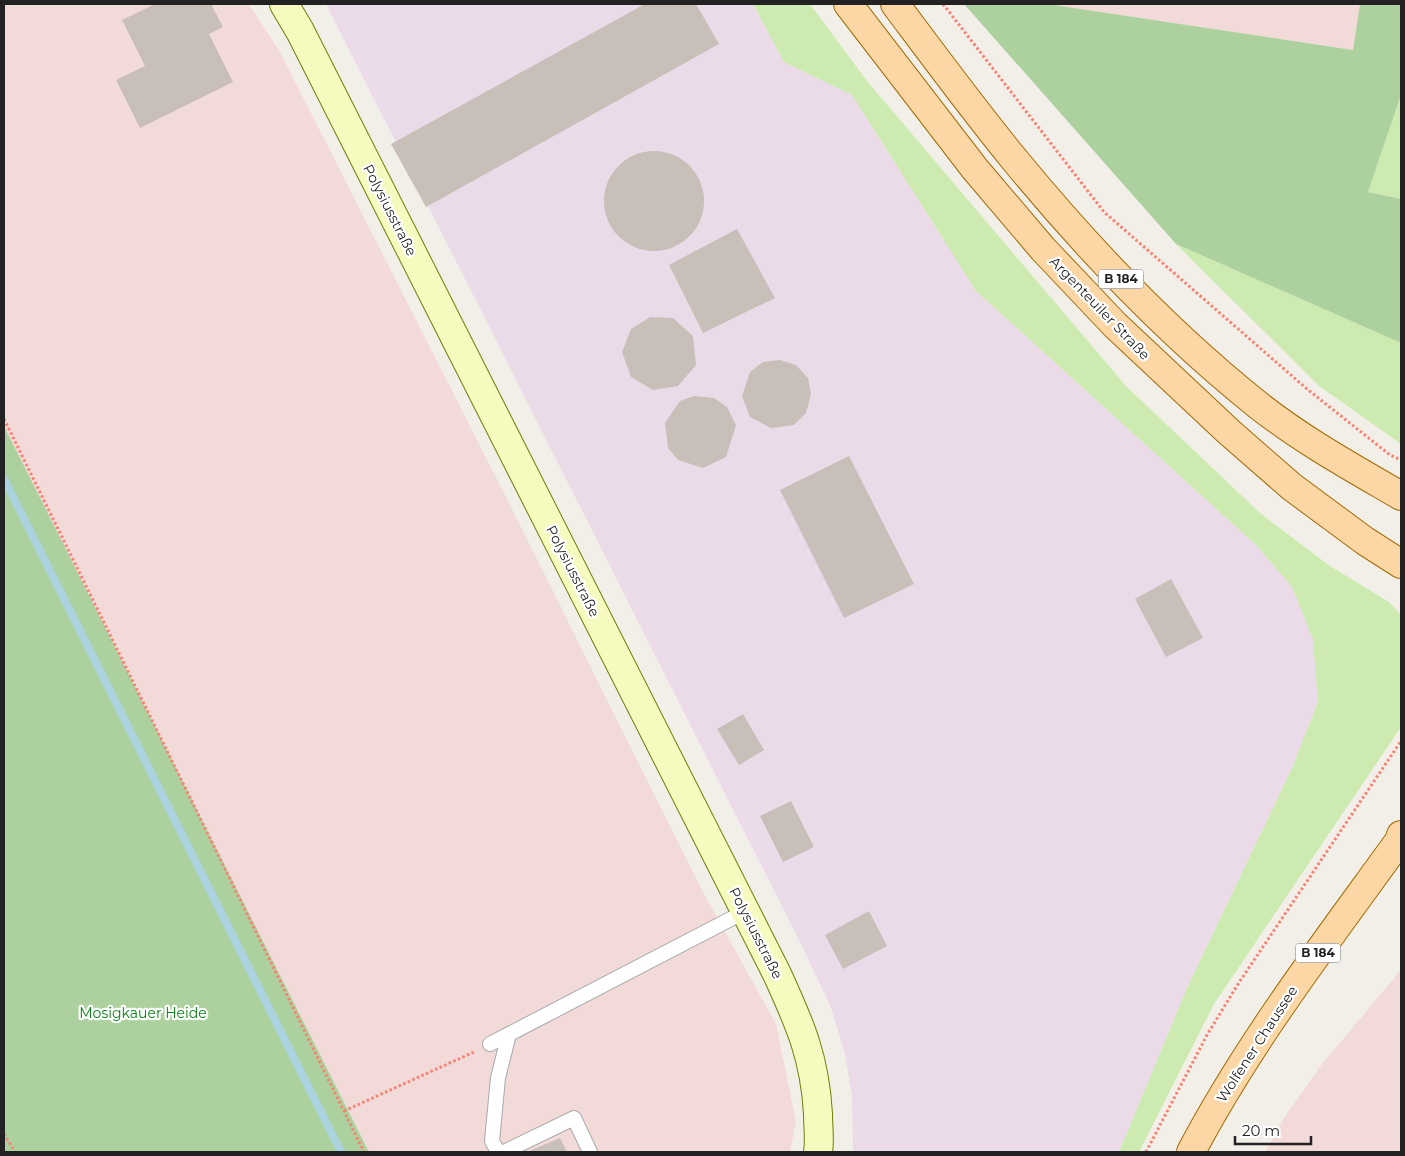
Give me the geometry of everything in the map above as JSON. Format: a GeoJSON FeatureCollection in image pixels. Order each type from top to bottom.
{"type":"FeatureCollection","features":[{"type":"Feature","properties":{"kind":"main road","name":"Argenteuiler Straße"},"geometry":{"type":"LineString","coordinates":[[848,4],[975,169],[1043,249],[1115,325],[1195,401],[1292,487],[1401,564]]}},
{"type":"Feature","properties":{"kind":"main road","name":"B 184"},"geometry":{"type":"LineString","coordinates":[[895,4],[1013,158],[1063,216],[1152,311],[1195,351],[1260,406],[1309,440],[1401,496]]}},
{"type":"Feature","properties":{"kind":"main road","name":"Wolfener Chaussee"},"geometry":{"type":"LineString","coordinates":[[1191,1152],[1203,1129],[1276,1010],[1400,838]]}},
{"type":"Feature","properties":{"kind":"street","name":"Polysiusstraße"},"geometry":{"type":"LineString","coordinates":[[284,4],[300,31],[777,974],[805,1037],[816,1086],[818,1152]]}},
{"type":"Feature","properties":{"kind":"lane"},"geometry":{"type":"LineString","coordinates":[[490,1044],[746,912]]}},
{"type":"Feature","properties":{"kind":"lane"},"geometry":{"type":"LineString","coordinates":[[498,1152],[492,1141],[498,1078],[509,1034]]}},
{"type":"Feature","properties":{"kind":"lane"},"geometry":{"type":"LineString","coordinates":[[504,1152],[574,1118],[590,1152]]}},
{"type":"Feature","properties":{"kind":"path"},"geometry":{"type":"LineString","coordinates":[[943,4],[1104,212],[1307,389],[1390,455],[1401,460]]}},
{"type":"Feature","properties":{"kind":"path"},"geometry":{"type":"LineString","coordinates":[[4,419],[364,1152]]}},
{"type":"Feature","properties":{"kind":"path"},"geometry":{"type":"LineString","coordinates":[[1146,1152],[1207,1035],[1238,984],[1401,742]]}},
{"type":"Feature","properties":{"kind":"path"},"geometry":{"type":"LineString","coordinates":[[344,1111],[490,1044]]}},
{"type":"Feature","properties":{"kind":"path"},"geometry":{"type":"LineString","coordinates":[[4,1134],[16,1152]]}},
{"type":"Feature","properties":{"kind":"shaded area"},"geometry":{"type":"Polygon","coordinates":[[[4,4],[249,4],[281,54],[506,497],[704,894],[776,1024],[796,1122],[790,1152],[369,1152],[4,426],[4,4]]]}},
{"type":"Feature","properties":{"kind":"shaded area"},"geometry":{"type":"Polygon","coordinates":[[[326,4],[753,4],[784,62],[852,95],[976,291],[1256,545],[1292,587],[1314,639],[1318,702],[1292,768],[1187,988],[1119,1152],[853,1152],[852,1096],[844,1050],[830,1005],[798,938],[326,4]]]}},
{"type":"Feature","properties":{"kind":"shaded area"},"geometry":{"type":"Polygon","coordinates":[[[1047,4],[1360,4],[1353,50],[1047,4]]]}},
{"type":"Feature","properties":{"kind":"shaded area"},"geometry":{"type":"Polygon","coordinates":[[[1401,970],[1401,1152],[1265,1152],[1284,1118],[1322,1064],[1401,970]]]}},
{"type":"Feature","properties":{"kind":"green space"},"geometry":{"type":"Polygon","coordinates":[[[753,4],[810,4],[867,81],[1126,386],[1261,514],[1330,566],[1389,602],[1401,615],[1401,727],[1214,1004],[1139,1152],[1119,1152],[1187,988],[1292,768],[1318,702],[1313,639],[1292,587],[1256,545],[976,291],[852,95],[784,62],[753,4]]]}},
{"type":"Feature","properties":{"kind":"green space"},"geometry":{"type":"Polygon","coordinates":[[[964,4],[1047,4],[1353,50],[1360,4],[1401,4],[1401,95],[1368,192],[1401,199],[1401,343],[1176,244],[964,4]]]}},
{"type":"Feature","properties":{"kind":"green space"},"geometry":{"type":"Polygon","coordinates":[[[1401,95],[1401,199],[1368,192],[1401,95]]]}},
{"type":"Feature","properties":{"kind":"green space"},"geometry":{"type":"Polygon","coordinates":[[[1176,244],[1401,343],[1401,444],[1319,386],[1176,244]]]}},
{"type":"Feature","properties":{"kind":"green space","name":"Mosigkauer Heide"},"geometry":{"type":"Polygon","coordinates":[[[4,426],[369,1152],[4,1152],[4,426]]]}},
{"type":"Feature","properties":{"kind":"building"},"geometry":{"type":"Polygon","coordinates":[[[155,4],[211,4],[223,27],[209,34],[233,82],[140,128],[116,80],[145,66],[122,20],[155,4]]]}},
{"type":"Feature","properties":{"kind":"building"},"geometry":{"type":"Polygon","coordinates":[[[645,4],[696,4],[719,44],[426,207],[391,144],[645,4]]]}},
{"type":"Feature","properties":{"kind":"building"},"geometry":{"type":"Polygon","coordinates":[[[654,151],[673,154],[690,165],[701,182],[704,201],[701,220],[690,237],[673,248],[654,251],[635,248],[618,237],[607,220],[604,201],[607,182],[618,165],[635,154],[654,151]]]}},
{"type":"Feature","properties":{"kind":"building"},"geometry":{"type":"Polygon","coordinates":[[[737,229],[775,298],[703,333],[669,265],[737,229]]]}},
{"type":"Feature","properties":{"kind":"building"},"geometry":{"type":"Polygon","coordinates":[[[650,317],[673,318],[693,336],[696,365],[678,386],[653,390],[631,377],[622,352],[631,329],[650,317]]]}},
{"type":"Feature","properties":{"kind":"building"},"geometry":{"type":"Polygon","coordinates":[[[780,360],[796,365],[808,378],[811,394],[806,413],[794,425],[771,428],[750,417],[742,396],[750,372],[763,362],[780,360]]]}},
{"type":"Feature","properties":{"kind":"building"},"geometry":{"type":"Polygon","coordinates":[[[694,396],[714,398],[727,407],[736,425],[726,457],[703,468],[678,460],[668,448],[665,423],[680,401],[694,396]]]}},
{"type":"Feature","properties":{"kind":"building"},"geometry":{"type":"Polygon","coordinates":[[[849,456],[914,584],[844,618],[780,490],[849,456]]]}},
{"type":"Feature","properties":{"kind":"building"},"geometry":{"type":"Polygon","coordinates":[[[1171,579],[1203,638],[1166,657],[1135,599],[1171,579]]]}},
{"type":"Feature","properties":{"kind":"building"},"geometry":{"type":"Polygon","coordinates":[[[743,714],[764,750],[739,765],[717,729],[743,714]]]}},
{"type":"Feature","properties":{"kind":"building"},"geometry":{"type":"Polygon","coordinates":[[[791,801],[814,847],[783,862],[760,816],[791,801]]]}},
{"type":"Feature","properties":{"kind":"building"},"geometry":{"type":"Polygon","coordinates":[[[869,911],[887,946],[843,969],[825,935],[869,911]]]}},
{"type":"Feature","properties":{"kind":"building"},"geometry":{"type":"Polygon","coordinates":[[[560,1138],[567,1152],[527,1152],[560,1138]]]}},
{"type":"Feature","properties":{"kind":"waterway"},"geometry":{"type":"LineString","coordinates":[[4,479],[341,1152]]}}]}
